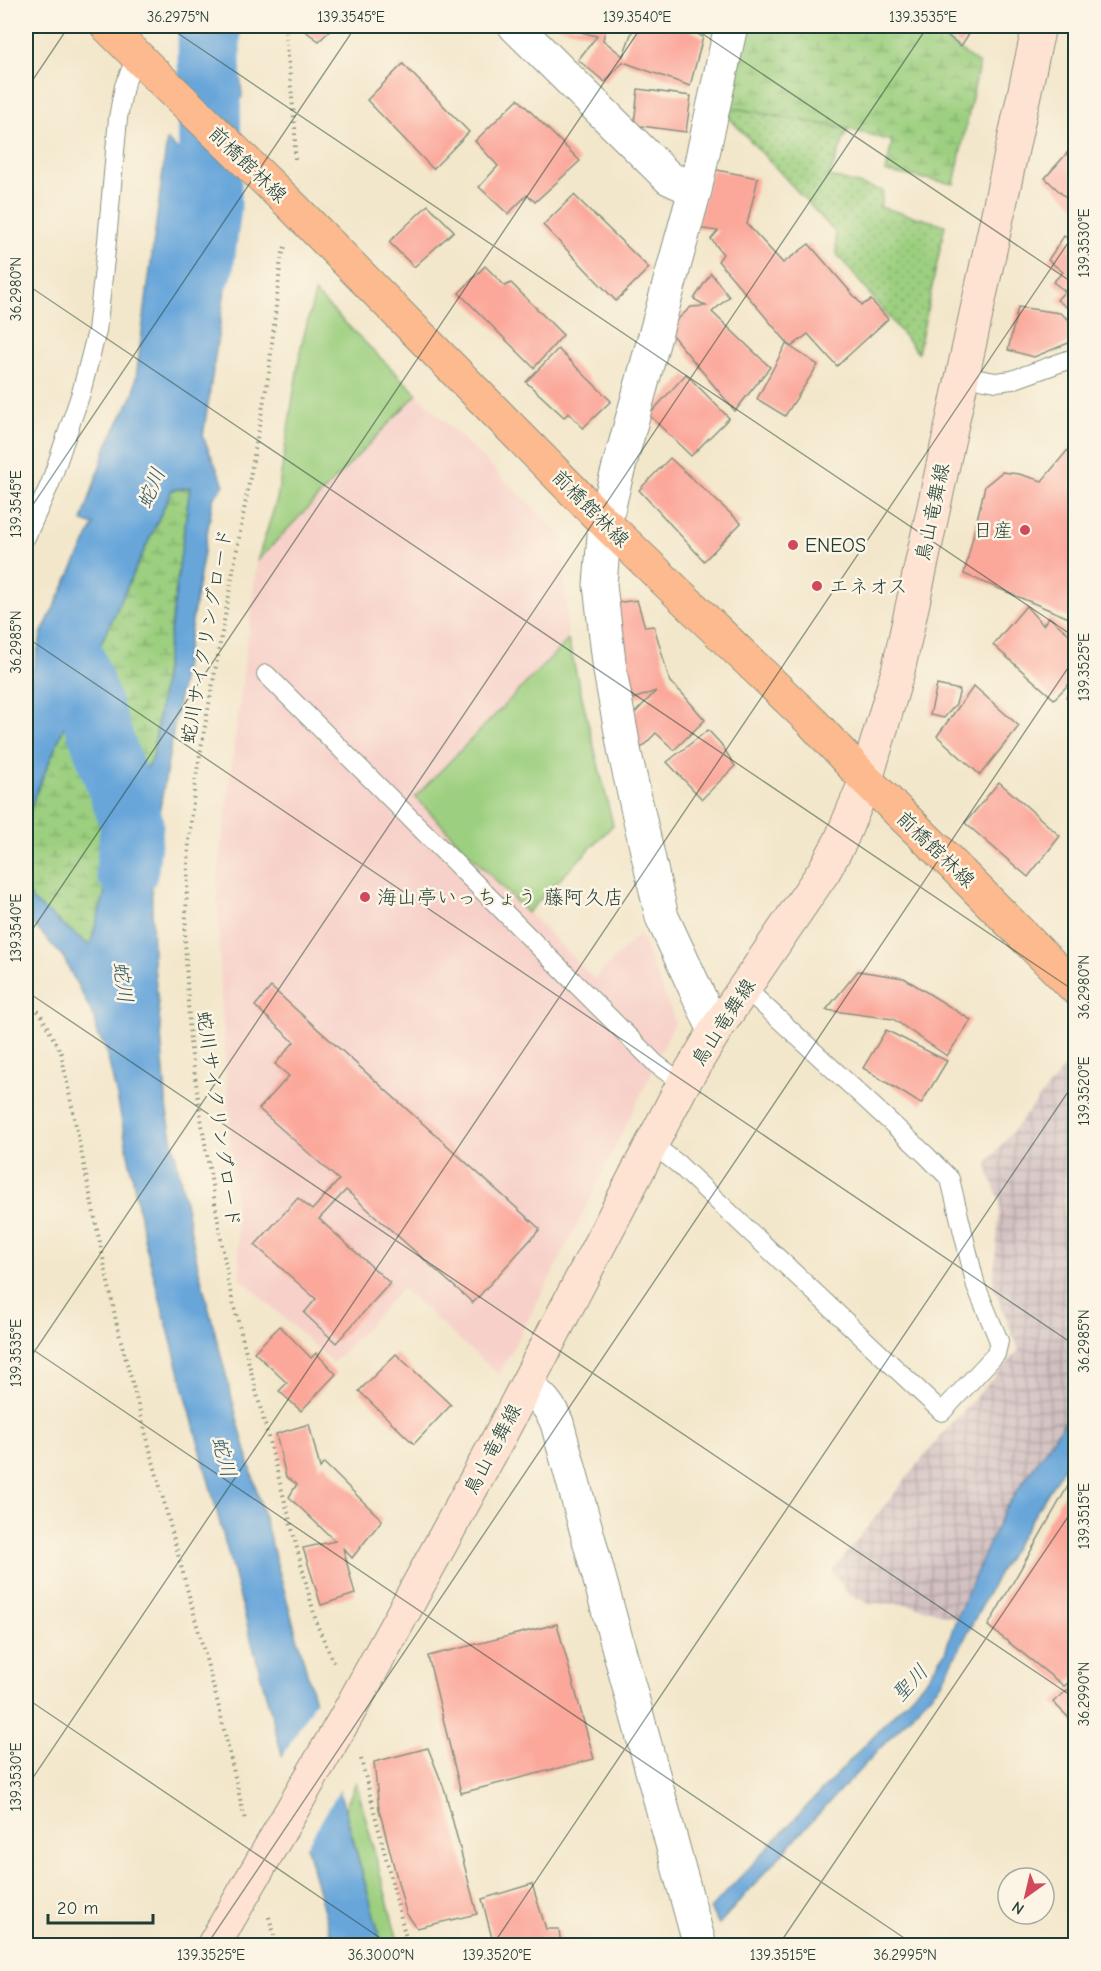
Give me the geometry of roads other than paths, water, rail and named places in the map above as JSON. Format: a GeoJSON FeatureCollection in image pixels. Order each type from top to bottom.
{"type":"FeatureCollection","features":[{"type":"Feature","properties":{"kind":"main road","name":"前橋館林線"},"geometry":{"type":"LineString","coordinates":[[107,26],[273,188],[605,523],[812,722],[866,780],[1076,989]]}},
{"type":"Feature","properties":{"kind":"main road","name":"鳥山竜舞線"},"geometry":{"type":"LineString","coordinates":[[213,1946],[340,1725],[526,1386],[683,1084],[715,1031],[824,871],[840,842],[866,780],[898,671],[1039,26]]}},
{"type":"Feature","properties":{"kind":"street"},"geometry":{"type":"LineString","coordinates":[[515,26],[669,178],[695,190]]}},
{"type":"Feature","properties":{"kind":"street"},"geometry":{"type":"LineString","coordinates":[[715,1031],[662,917],[625,754],[610,671],[600,585],[605,523],[695,190],[731,26]]}},
{"type":"Feature","properties":{"kind":"street"},"geometry":{"type":"LineString","coordinates":[[526,1386],[541,1396],[557,1423],[700,1946]]}},
{"type":"Feature","properties":{"kind":"lane"},"geometry":{"type":"LineString","coordinates":[[26,537],[50,484],[81,393],[97,331],[118,118],[124,87],[142,61]]}},
{"type":"Feature","properties":{"kind":"lane"},"geometry":{"type":"LineString","coordinates":[[962,376],[996,382],[1012,380],[1076,357]]}},
{"type":"Feature","properties":{"kind":"lane"},"geometry":{"type":"LineString","coordinates":[[266,674],[656,1065],[683,1084]]}},
{"type":"Feature","properties":{"kind":"lane"},"geometry":{"type":"LineString","coordinates":[[652,1144],[678,1164],[942,1412],[996,1354],[999,1341],[976,1286],[950,1179],[745,988]]}},
{"type":"Feature","properties":{"kind":"water"},"geometry":{"type":"Polygon","coordinates":[[[203,26],[235,26],[242,97],[206,62],[203,26]]]}},
{"type":"Feature","properties":{"kind":"water"},"geometry":{"type":"Polygon","coordinates":[[[167,139],[237,210],[203,437],[224,485],[213,499],[151,861],[153,956],[167,1112],[198,1267],[242,1437],[382,1945],[333,1945],[145,1243],[105,1046],[96,1032],[95,1019],[63,957],[26,916],[26,888],[32,900],[90,946],[121,833],[117,785],[138,780],[153,757],[190,487],[172,490],[84,680],[34,798],[26,824],[26,700],[42,632],[94,525],[82,521],[107,445],[134,393],[167,139]]]}},
{"type":"Feature","properties":{"kind":"water"},"geometry":{"type":"Polygon","coordinates":[[[1075,1407],[1075,1453],[1000,1570],[942,1682],[719,1924],[710,1909],[927,1679],[945,1652],[956,1619],[1004,1510],[1075,1407]]]}},
{"type":"Feature","properties":{"kind":"waterway","name":"蛇川"},"geometry":{"type":"LineString","coordinates":[[202,268],[210,207],[209,26]]}},
{"type":"Feature","properties":{"kind":"waterway","name":"蛇川"},"geometry":{"type":"LineString","coordinates":[[74,660],[132,824],[127,869]]}},
{"type":"Feature","properties":{"kind":"place","name":"日産"},"geometry":{"type":"Point","coordinates":[1025,530]}},
{"type":"Feature","properties":{"kind":"place","name":"ENEOS"},"geometry":{"type":"Point","coordinates":[793,545]}},
{"type":"Feature","properties":{"kind":"place","name":"エネオス"},"geometry":{"type":"Point","coordinates":[817,586]}},
{"type":"Feature","properties":{"kind":"place","name":"海山亭いっちょう 藤阿久店"},"geometry":{"type":"Point","coordinates":[365,897]}},
{"type":"Feature","properties":{"kind":"water label","name":"聖川"},"geometry":{"type":"Point","coordinates":[910,1683]}}]}
